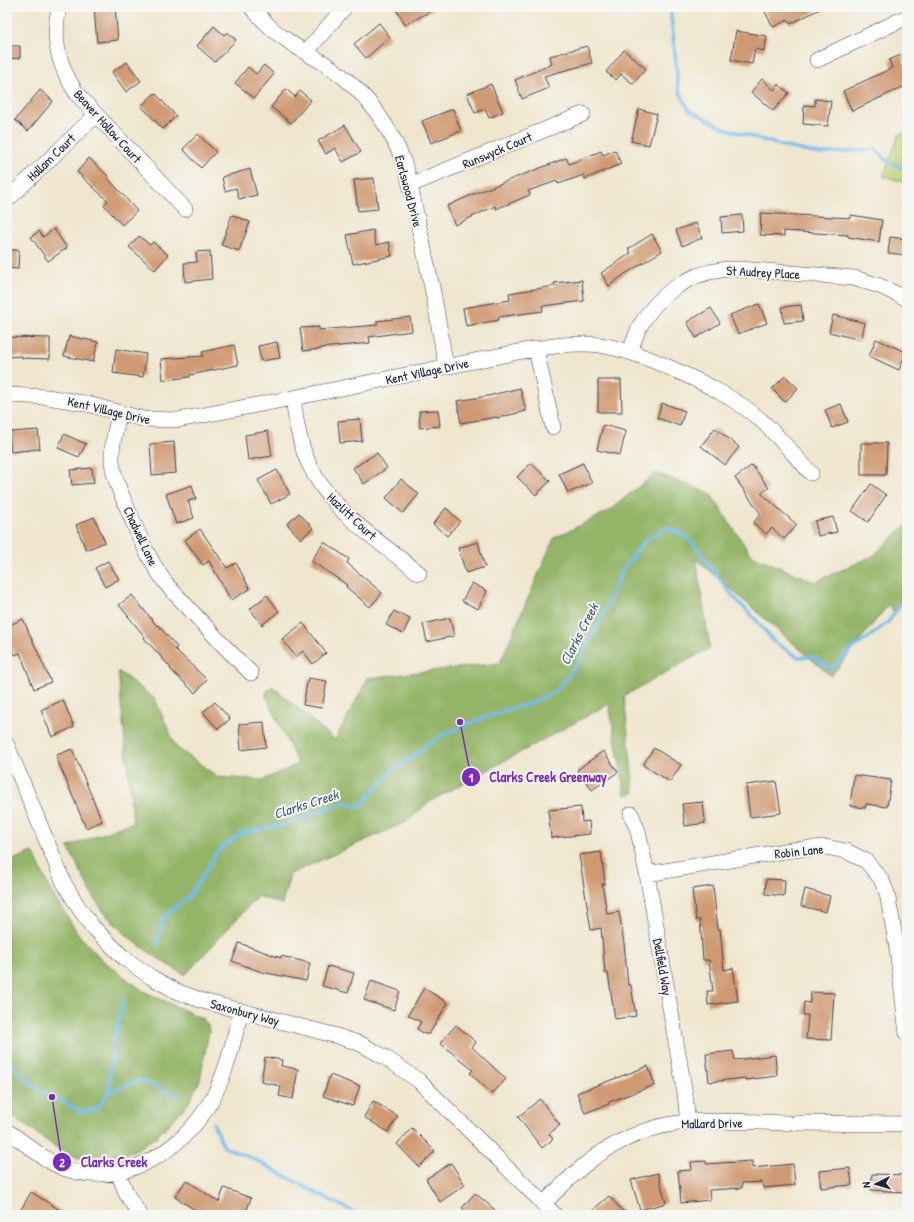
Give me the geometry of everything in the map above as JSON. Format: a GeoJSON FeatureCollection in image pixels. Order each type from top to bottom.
{"type":"FeatureCollection","features":[{"type":"Feature","properties":{"kind":"street","name":"Beaver Hollow Court"},"geometry":{"type":"LineString","coordinates":[[59,7],[55,32],[60,62],[68,80],[96,115],[185,209]]}},
{"type":"Feature","properties":{"kind":"street","name":"Earlswood Drive"},"geometry":{"type":"LineString","coordinates":[[251,7],[264,22],[283,38],[333,70],[353,86],[374,109],[393,138],[402,157],[410,185],[434,297],[446,367]]}},
{"type":"Feature","properties":{"kind":"street"},"geometry":{"type":"LineString","coordinates":[[306,52],[345,7]]}},
{"type":"Feature","properties":{"kind":"street"},"geometry":{"type":"LineString","coordinates":[[817,60],[907,17]]}},
{"type":"Feature","properties":{"kind":"street","name":"Runswyck Court"},"geometry":{"type":"LineString","coordinates":[[410,185],[583,114]]}},
{"type":"Feature","properties":{"kind":"street","name":"Hallam Court"},"geometry":{"type":"LineString","coordinates":[[7,200],[96,115]]}},
{"type":"Feature","properties":{"kind":"street","name":"St Audrey Place"},"geometry":{"type":"LineString","coordinates":[[630,352],[640,326],[650,311],[662,298],[685,281],[703,274],[721,270],[740,269],[854,278],[880,286],[907,299]]}},
{"type":"Feature","properties":{"kind":"street","name":"Kent Village Drive"},"geometry":{"type":"LineString","coordinates":[[7,396],[47,397],[84,403],[119,414],[143,419],[178,420],[536,348],[580,344],[599,345],[630,352],[653,360],[722,392],[740,404],[774,433],[811,473]]}},
{"type":"Feature","properties":{"kind":"street"},"geometry":{"type":"LineString","coordinates":[[536,348],[553,427]]}},
{"type":"Feature","properties":{"kind":"street","name":"Hazlitt Court"},"geometry":{"type":"LineString","coordinates":[[293,398],[301,442],[309,464],[320,484],[332,500],[352,520],[419,573]]}},
{"type":"Feature","properties":{"kind":"street","name":"Chadwell Lane"},"geometry":{"type":"LineString","coordinates":[[119,414],[112,448],[113,466],[117,483],[146,553],[168,586],[251,673]]}},
{"type":"Feature","properties":{"kind":"street","name":"Saxonbury Way"},"geometry":{"type":"LineString","coordinates":[[7,745],[64,883],[79,908],[102,937],[124,958],[163,984],[203,1001],[337,1036],[361,1044],[391,1061],[419,1082],[555,1215]]}},
{"type":"Feature","properties":{"kind":"street","name":"Dellfield Way"},"geometry":{"type":"LineString","coordinates":[[631,814],[638,831],[647,874],[685,1094],[688,1122]]}},
{"type":"Feature","properties":{"kind":"street","name":"Robin Lane"},"geometry":{"type":"LineString","coordinates":[[647,874],[792,850],[825,847],[846,851],[866,861],[881,879],[887,893],[897,948],[907,1034]]}},
{"type":"Feature","properties":{"kind":"street"},"geometry":{"type":"LineString","coordinates":[[7,1131],[51,1162],[79,1172],[99,1174],[118,1172],[138,1166],[166,1151],[191,1129],[209,1106],[223,1075],[241,1011]]}},
{"type":"Feature","properties":{"kind":"street","name":"Mallard Drive"},"geometry":{"type":"LineString","coordinates":[[543,1204],[588,1162],[618,1142],[661,1126],[688,1122],[907,1124]]}},
{"type":"Feature","properties":{"kind":"street"},"geometry":{"type":"LineString","coordinates":[[118,1172],[127,1194],[140,1215]]}},
{"type":"Feature","properties":{"kind":"green space"},"geometry":{"type":"Polygon","coordinates":[[[907,131],[907,183],[883,176],[899,135],[907,131]]]}},
{"type":"Feature","properties":{"kind":"green space"},"geometry":{"type":"Polygon","coordinates":[[[656,473],[710,493],[751,555],[815,582],[873,556],[907,524],[907,598],[893,611],[889,604],[831,676],[696,559],[710,648],[624,696],[634,793],[625,795],[609,704],[429,802],[406,822],[290,874],[282,904],[258,896],[185,975],[148,951],[124,933],[104,911],[91,893],[68,847],[133,822],[118,671],[155,699],[176,747],[218,777],[263,780],[298,764],[265,694],[272,686],[335,740],[368,678],[500,663],[554,538],[607,512],[656,473]]]}},
{"type":"Feature","properties":{"kind":"green space"},"geometry":{"type":"Polygon","coordinates":[[[33,852],[50,890],[79,935],[102,960],[143,991],[203,1019],[208,1024],[209,1031],[200,1080],[188,1104],[157,1136],[137,1149],[110,1160],[79,1158],[60,1150],[7,1114],[7,862],[33,852]]]}},
{"type":"Feature","properties":{"kind":"building"},"geometry":{"type":"Polygon","coordinates":[[[115,7],[118,40],[97,42],[94,9],[115,7]]]}},
{"type":"Feature","properties":{"kind":"building"},"geometry":{"type":"Polygon","coordinates":[[[395,7],[438,7],[405,25],[395,7]]]}},
{"type":"Feature","properties":{"kind":"building"},"geometry":{"type":"Polygon","coordinates":[[[770,7],[824,7],[790,24],[788,20],[773,27],[764,10],[770,7]]]}},
{"type":"Feature","properties":{"kind":"building"},"geometry":{"type":"Polygon","coordinates":[[[379,23],[390,37],[366,58],[354,44],[379,23]]]}},
{"type":"Feature","properties":{"kind":"building"},"geometry":{"type":"Polygon","coordinates":[[[214,26],[224,35],[227,32],[236,40],[215,62],[197,46],[214,26]]]}},
{"type":"Feature","properties":{"kind":"building"},"geometry":{"type":"Polygon","coordinates":[[[736,31],[767,36],[764,51],[755,49],[752,64],[731,60],[736,31]]]}},
{"type":"Feature","properties":{"kind":"building"},"geometry":{"type":"Polygon","coordinates":[[[7,46],[20,46],[20,58],[7,59],[7,46]]]}},
{"type":"Feature","properties":{"kind":"building"},"geometry":{"type":"Polygon","coordinates":[[[587,46],[592,63],[544,76],[549,88],[522,99],[515,80],[552,64],[550,56],[587,46]]]}},
{"type":"Feature","properties":{"kind":"building"},"geometry":{"type":"Polygon","coordinates":[[[624,50],[646,69],[633,84],[621,74],[616,80],[606,72],[624,50]]]}},
{"type":"Feature","properties":{"kind":"building"},"geometry":{"type":"Polygon","coordinates":[[[901,55],[907,68],[907,85],[852,111],[843,91],[892,68],[889,60],[901,55]]]}},
{"type":"Feature","properties":{"kind":"building"},"geometry":{"type":"Polygon","coordinates":[[[127,62],[141,81],[126,92],[112,72],[127,62]]]}},
{"type":"Feature","properties":{"kind":"building"},"geometry":{"type":"Polygon","coordinates":[[[264,65],[274,74],[254,98],[235,83],[248,67],[256,74],[264,65]]]}},
{"type":"Feature","properties":{"kind":"building"},"geometry":{"type":"Polygon","coordinates":[[[762,79],[774,90],[778,84],[789,93],[773,111],[751,92],[762,79]]]}},
{"type":"Feature","properties":{"kind":"building"},"geometry":{"type":"Polygon","coordinates":[[[491,84],[503,112],[489,118],[485,109],[475,113],[467,94],[491,84]]]}},
{"type":"Feature","properties":{"kind":"building"},"geometry":{"type":"Polygon","coordinates":[[[286,89],[295,97],[300,91],[311,100],[291,123],[271,107],[286,89]]]}},
{"type":"Feature","properties":{"kind":"building"},"geometry":{"type":"Polygon","coordinates":[[[40,90],[53,101],[28,131],[15,120],[40,90]]]}},
{"type":"Feature","properties":{"kind":"building"},"geometry":{"type":"Polygon","coordinates":[[[155,93],[176,116],[163,129],[141,106],[155,93]]]}},
{"type":"Feature","properties":{"kind":"building"},"geometry":{"type":"Polygon","coordinates":[[[815,99],[831,101],[828,126],[803,124],[804,105],[815,106],[815,99]]]}},
{"type":"Feature","properties":{"kind":"building"},"geometry":{"type":"Polygon","coordinates":[[[453,109],[461,131],[431,143],[422,121],[453,109]]]}},
{"type":"Feature","properties":{"kind":"building"},"geometry":{"type":"Polygon","coordinates":[[[639,109],[657,114],[649,145],[631,141],[639,109]]]}},
{"type":"Feature","properties":{"kind":"building"},"geometry":{"type":"Polygon","coordinates":[[[345,125],[361,152],[343,162],[335,148],[326,154],[318,141],[345,125]]]}},
{"type":"Feature","properties":{"kind":"building"},"geometry":{"type":"Polygon","coordinates":[[[198,134],[216,152],[201,168],[183,149],[198,134]]]}},
{"type":"Feature","properties":{"kind":"building"},"geometry":{"type":"Polygon","coordinates":[[[615,150],[621,164],[585,179],[584,175],[558,184],[557,181],[528,191],[530,195],[496,209],[495,206],[455,225],[447,206],[476,193],[566,158],[569,164],[601,151],[603,155],[615,150]]]}},
{"type":"Feature","properties":{"kind":"building"},"geometry":{"type":"Polygon","coordinates":[[[89,158],[109,177],[108,178],[137,211],[122,225],[104,205],[108,201],[77,172],[89,158]]]}},
{"type":"Feature","properties":{"kind":"building"},"geometry":{"type":"Polygon","coordinates":[[[250,169],[257,195],[239,199],[236,188],[225,191],[222,177],[250,169]]]}},
{"type":"Feature","properties":{"kind":"building"},"geometry":{"type":"Polygon","coordinates":[[[374,178],[378,209],[358,211],[354,180],[374,178]]]}},
{"type":"Feature","properties":{"kind":"building"},"geometry":{"type":"Polygon","coordinates":[[[761,213],[851,218],[851,215],[882,220],[879,242],[848,237],[848,235],[784,231],[784,236],[760,235],[761,213]]]}},
{"type":"Feature","properties":{"kind":"building"},"geometry":{"type":"Polygon","coordinates":[[[232,215],[250,222],[239,251],[221,245],[232,215]]]}},
{"type":"Feature","properties":{"kind":"building"},"geometry":{"type":"Polygon","coordinates":[[[742,215],[743,231],[722,233],[721,217],[742,215]]]}},
{"type":"Feature","properties":{"kind":"building"},"geometry":{"type":"Polygon","coordinates":[[[696,223],[702,238],[682,246],[676,230],[696,223]]]}},
{"type":"Feature","properties":{"kind":"building"},"geometry":{"type":"Polygon","coordinates":[[[54,229],[67,248],[48,261],[31,237],[39,231],[43,237],[54,229]]]}},
{"type":"Feature","properties":{"kind":"building"},"geometry":{"type":"Polygon","coordinates":[[[373,230],[376,245],[389,242],[392,256],[353,264],[347,235],[373,230]]]}},
{"type":"Feature","properties":{"kind":"building"},"geometry":{"type":"Polygon","coordinates":[[[652,234],[662,251],[609,286],[601,273],[631,253],[628,249],[652,234]]]}},
{"type":"Feature","properties":{"kind":"building"},"geometry":{"type":"Polygon","coordinates":[[[139,236],[150,245],[153,242],[168,255],[155,270],[129,247],[139,236]]]}},
{"type":"Feature","properties":{"kind":"building"},"geometry":{"type":"Polygon","coordinates":[[[890,237],[907,239],[907,255],[888,253],[890,237]]]}},
{"type":"Feature","properties":{"kind":"building"},"geometry":{"type":"Polygon","coordinates":[[[7,250],[19,250],[18,269],[7,268],[7,250]]]}},
{"type":"Feature","properties":{"kind":"building"},"geometry":{"type":"Polygon","coordinates":[[[210,251],[212,279],[185,282],[184,263],[197,262],[196,252],[210,251]]]}},
{"type":"Feature","properties":{"kind":"building"},"geometry":{"type":"Polygon","coordinates":[[[582,280],[584,301],[542,306],[543,311],[498,317],[499,320],[466,326],[463,308],[510,300],[509,293],[555,286],[554,283],[582,280]]]}},
{"type":"Feature","properties":{"kind":"building"},"geometry":{"type":"Polygon","coordinates":[[[759,304],[767,323],[738,334],[730,315],[759,304]]]}},
{"type":"Feature","properties":{"kind":"building"},"geometry":{"type":"Polygon","coordinates":[[[801,305],[803,321],[784,323],[782,307],[801,305]]]}},
{"type":"Feature","properties":{"kind":"building"},"geometry":{"type":"Polygon","coordinates":[[[711,308],[720,323],[696,338],[687,322],[711,308]]]}},
{"type":"Feature","properties":{"kind":"building"},"geometry":{"type":"Polygon","coordinates":[[[833,315],[865,323],[861,340],[829,332],[833,315]]]}},
{"type":"Feature","properties":{"kind":"building"},"geometry":{"type":"Polygon","coordinates":[[[410,317],[412,331],[369,337],[370,343],[303,351],[300,328],[319,327],[319,330],[377,325],[377,321],[410,317]]]}},
{"type":"Feature","properties":{"kind":"building"},"geometry":{"type":"Polygon","coordinates":[[[69,336],[98,342],[93,362],[64,356],[69,336]]]}},
{"type":"Feature","properties":{"kind":"building"},"geometry":{"type":"Polygon","coordinates":[[[7,337],[50,338],[50,359],[22,358],[22,356],[7,357],[7,337]]]}},
{"type":"Feature","properties":{"kind":"building"},"geometry":{"type":"Polygon","coordinates":[[[876,339],[906,352],[899,370],[869,356],[876,339]]]}},
{"type":"Feature","properties":{"kind":"building"},"geometry":{"type":"Polygon","coordinates":[[[277,342],[280,358],[261,361],[258,346],[277,342]]]}},
{"type":"Feature","properties":{"kind":"building"},"geometry":{"type":"Polygon","coordinates":[[[234,345],[238,365],[190,375],[190,377],[163,380],[161,359],[203,356],[202,352],[234,345]]]}},
{"type":"Feature","properties":{"kind":"building"},"geometry":{"type":"Polygon","coordinates":[[[116,349],[146,354],[143,377],[113,373],[116,349]]]}},
{"type":"Feature","properties":{"kind":"building"},"geometry":{"type":"Polygon","coordinates":[[[785,376],[798,388],[785,402],[772,389],[785,376]]]}},
{"type":"Feature","properties":{"kind":"building"},"geometry":{"type":"Polygon","coordinates":[[[598,380],[621,380],[622,412],[598,412],[598,380]]]}},
{"type":"Feature","properties":{"kind":"building"},"geometry":{"type":"Polygon","coordinates":[[[520,388],[526,411],[497,418],[461,423],[457,401],[488,396],[520,388]]]}},
{"type":"Feature","properties":{"kind":"building"},"geometry":{"type":"Polygon","coordinates":[[[662,403],[685,411],[680,426],[657,418],[662,403]]]}},
{"type":"Feature","properties":{"kind":"building"},"geometry":{"type":"Polygon","coordinates":[[[841,404],[848,422],[832,428],[825,410],[841,404]]]}},
{"type":"Feature","properties":{"kind":"building"},"geometry":{"type":"Polygon","coordinates":[[[438,410],[440,426],[420,428],[419,411],[438,410]]]}},
{"type":"Feature","properties":{"kind":"building"},"geometry":{"type":"Polygon","coordinates":[[[360,419],[362,441],[340,443],[338,421],[360,419]]]}},
{"type":"Feature","properties":{"kind":"building"},"geometry":{"type":"Polygon","coordinates":[[[603,425],[626,431],[620,455],[597,450],[603,425]]]}},
{"type":"Feature","properties":{"kind":"building"},"geometry":{"type":"Polygon","coordinates":[[[715,428],[739,447],[725,465],[701,446],[715,428]]]}},
{"type":"Feature","properties":{"kind":"building"},"geometry":{"type":"Polygon","coordinates":[[[38,430],[40,449],[11,452],[9,432],[38,430]]]}},
{"type":"Feature","properties":{"kind":"building"},"geometry":{"type":"Polygon","coordinates":[[[268,431],[272,456],[248,460],[245,435],[268,431]]]}},
{"type":"Feature","properties":{"kind":"building"},"geometry":{"type":"Polygon","coordinates":[[[64,434],[86,444],[79,457],[58,448],[64,434]]]}},
{"type":"Feature","properties":{"kind":"building"},"geometry":{"type":"Polygon","coordinates":[[[174,442],[176,473],[152,475],[150,444],[174,442]]]}},
{"type":"Feature","properties":{"kind":"building"},"geometry":{"type":"Polygon","coordinates":[[[861,443],[887,443],[886,475],[861,475],[861,443]]]}},
{"type":"Feature","properties":{"kind":"building"},"geometry":{"type":"Polygon","coordinates":[[[377,453],[387,468],[364,484],[353,468],[377,453]]]}},
{"type":"Feature","properties":{"kind":"building"},"geometry":{"type":"Polygon","coordinates":[[[531,463],[550,481],[536,495],[517,477],[531,463]]]}},
{"type":"Feature","properties":{"kind":"building"},"geometry":{"type":"Polygon","coordinates":[[[583,463],[592,483],[568,493],[559,474],[583,463]]]}},
{"type":"Feature","properties":{"kind":"building"},"geometry":{"type":"Polygon","coordinates":[[[752,465],[769,488],[761,493],[797,525],[784,539],[772,528],[766,534],[753,523],[761,514],[735,478],[752,465]]]}},
{"type":"Feature","properties":{"kind":"building"},"geometry":{"type":"Polygon","coordinates":[[[92,468],[94,483],[72,485],[70,470],[92,468]]]}},
{"type":"Feature","properties":{"kind":"building"},"geometry":{"type":"Polygon","coordinates":[[[277,470],[290,494],[271,504],[258,480],[277,470]]]}},
{"type":"Feature","properties":{"kind":"building"},"geometry":{"type":"Polygon","coordinates":[[[401,479],[419,494],[403,513],[386,498],[401,479]]]}},
{"type":"Feature","properties":{"kind":"building"},"geometry":{"type":"Polygon","coordinates":[[[871,484],[886,495],[868,522],[852,511],[871,484]]]}},
{"type":"Feature","properties":{"kind":"building"},"geometry":{"type":"Polygon","coordinates":[[[192,485],[196,499],[188,501],[194,518],[176,524],[166,494],[192,485]]]}},
{"type":"Feature","properties":{"kind":"building"},"geometry":{"type":"Polygon","coordinates":[[[446,508],[460,521],[447,536],[433,524],[446,508]]]}},
{"type":"Feature","properties":{"kind":"building"},"geometry":{"type":"Polygon","coordinates":[[[299,513],[313,528],[301,539],[287,524],[299,513]]]}},
{"type":"Feature","properties":{"kind":"building"},"geometry":{"type":"Polygon","coordinates":[[[94,517],[105,542],[86,550],[76,525],[94,517]]]}},
{"type":"Feature","properties":{"kind":"building"},"geometry":{"type":"Polygon","coordinates":[[[833,517],[837,532],[818,536],[815,521],[833,517]]]}},
{"type":"Feature","properties":{"kind":"building"},"geometry":{"type":"Polygon","coordinates":[[[200,529],[227,568],[236,563],[250,589],[231,600],[209,561],[203,565],[185,540],[200,529]]]}},
{"type":"Feature","properties":{"kind":"building"},"geometry":{"type":"Polygon","coordinates":[[[324,542],[349,559],[347,563],[382,593],[370,607],[346,587],[347,585],[311,561],[324,542]]]}},
{"type":"Feature","properties":{"kind":"building"},"geometry":{"type":"Polygon","coordinates":[[[478,542],[485,567],[466,573],[458,548],[478,542]]]}},
{"type":"Feature","properties":{"kind":"building"},"geometry":{"type":"Polygon","coordinates":[[[108,561],[119,579],[105,587],[95,568],[108,561]]]}},
{"type":"Feature","properties":{"kind":"building"},"geometry":{"type":"Polygon","coordinates":[[[472,583],[487,591],[478,609],[462,601],[472,583]]]}},
{"type":"Feature","properties":{"kind":"building"},"geometry":{"type":"Polygon","coordinates":[[[132,595],[157,626],[158,625],[177,647],[175,649],[207,680],[195,693],[170,669],[171,668],[144,638],[145,637],[119,605],[132,595]]]}},
{"type":"Feature","properties":{"kind":"building"},"geometry":{"type":"Polygon","coordinates":[[[267,595],[279,611],[262,625],[250,609],[267,595]]]}},
{"type":"Feature","properties":{"kind":"building"},"geometry":{"type":"Polygon","coordinates":[[[394,611],[410,619],[403,634],[386,625],[394,611]]]}},
{"type":"Feature","properties":{"kind":"building"},"geometry":{"type":"Polygon","coordinates":[[[450,618],[454,636],[427,642],[423,624],[450,618]]]}},
{"type":"Feature","properties":{"kind":"building"},"geometry":{"type":"Polygon","coordinates":[[[23,619],[51,682],[34,689],[20,653],[15,655],[7,636],[7,626],[23,619]]]}},
{"type":"Feature","properties":{"kind":"building"},"geometry":{"type":"Polygon","coordinates":[[[303,623],[326,653],[313,664],[303,651],[296,657],[282,639],[303,623]]]}},
{"type":"Feature","properties":{"kind":"building"},"geometry":{"type":"Polygon","coordinates":[[[308,678],[327,681],[322,708],[303,705],[308,678]]]}},
{"type":"Feature","properties":{"kind":"building"},"geometry":{"type":"Polygon","coordinates":[[[63,700],[74,727],[52,737],[41,710],[63,700]]]}},
{"type":"Feature","properties":{"kind":"building"},"geometry":{"type":"Polygon","coordinates":[[[215,702],[230,719],[218,729],[203,712],[215,702]]]}},
{"type":"Feature","properties":{"kind":"building"},"geometry":{"type":"Polygon","coordinates":[[[264,722],[266,747],[241,750],[239,724],[264,722]]]}},
{"type":"Feature","properties":{"kind":"building"},"geometry":{"type":"Polygon","coordinates":[[[654,748],[681,765],[670,782],[643,765],[654,748]]]}},
{"type":"Feature","properties":{"kind":"building"},"geometry":{"type":"Polygon","coordinates":[[[72,749],[102,821],[86,828],[57,759],[57,755],[72,749]]]}},
{"type":"Feature","properties":{"kind":"building"},"geometry":{"type":"Polygon","coordinates":[[[603,751],[618,772],[592,790],[577,770],[603,751]]]}},
{"type":"Feature","properties":{"kind":"building"},"geometry":{"type":"Polygon","coordinates":[[[854,775],[891,780],[887,807],[866,804],[865,808],[850,806],[854,775]]]}},
{"type":"Feature","properties":{"kind":"building"},"geometry":{"type":"Polygon","coordinates":[[[776,781],[781,813],[750,817],[746,785],[776,781]]]}},
{"type":"Feature","properties":{"kind":"building"},"geometry":{"type":"Polygon","coordinates":[[[703,802],[705,823],[685,826],[682,804],[703,802]]]}},
{"type":"Feature","properties":{"kind":"building"},"geometry":{"type":"Polygon","coordinates":[[[581,807],[582,822],[589,821],[590,834],[551,838],[548,810],[581,807]]]}},
{"type":"Feature","properties":{"kind":"building"},"geometry":{"type":"Polygon","coordinates":[[[601,852],[605,884],[602,884],[607,914],[619,912],[628,985],[631,985],[636,1016],[615,1019],[608,973],[605,973],[601,928],[591,930],[579,855],[601,852]]]}},
{"type":"Feature","properties":{"kind":"building"},"geometry":{"type":"Polygon","coordinates":[[[766,879],[785,880],[784,896],[765,894],[766,879]]]}},
{"type":"Feature","properties":{"kind":"building"},"geometry":{"type":"Polygon","coordinates":[[[713,886],[718,929],[720,929],[724,970],[733,968],[738,1001],[708,1005],[707,991],[713,991],[709,960],[703,960],[700,920],[696,920],[692,889],[713,886]]]}},
{"type":"Feature","properties":{"kind":"building"},"geometry":{"type":"Polygon","coordinates":[[[805,889],[830,896],[826,912],[801,906],[805,889]]]}},
{"type":"Feature","properties":{"kind":"building"},"geometry":{"type":"Polygon","coordinates":[[[239,943],[281,958],[281,956],[310,963],[306,981],[262,972],[232,961],[239,943]]]}},
{"type":"Feature","properties":{"kind":"building"},"geometry":{"type":"Polygon","coordinates":[[[328,966],[354,973],[348,993],[322,986],[328,966]]]}},
{"type":"Feature","properties":{"kind":"building"},"geometry":{"type":"Polygon","coordinates":[[[371,981],[400,991],[394,1010],[364,1000],[371,981]]]}},
{"type":"Feature","properties":{"kind":"building"},"geometry":{"type":"Polygon","coordinates":[[[424,988],[448,1003],[429,1034],[425,1034],[417,1029],[421,1022],[408,1015],[424,988]]]}},
{"type":"Feature","properties":{"kind":"building"},"geometry":{"type":"Polygon","coordinates":[[[811,992],[834,993],[831,1040],[806,1039],[808,1015],[803,1015],[804,1002],[810,1003],[811,992]]]}},
{"type":"Feature","properties":{"kind":"building"},"geometry":{"type":"Polygon","coordinates":[[[456,1025],[476,1042],[472,1047],[506,1079],[492,1094],[470,1073],[473,1070],[440,1043],[456,1025]]]}},
{"type":"Feature","properties":{"kind":"building"},"geometry":{"type":"Polygon","coordinates":[[[733,1051],[735,1060],[775,1055],[777,1076],[746,1080],[745,1078],[709,1082],[706,1054],[733,1051]]]}},
{"type":"Feature","properties":{"kind":"building"},"geometry":{"type":"Polygon","coordinates":[[[265,1057],[282,1060],[281,1066],[298,1069],[293,1099],[279,1096],[281,1086],[261,1082],[265,1057]]]}},
{"type":"Feature","properties":{"kind":"building"},"geometry":{"type":"Polygon","coordinates":[[[648,1066],[655,1085],[609,1102],[609,1104],[585,1113],[577,1093],[648,1066]]]}},
{"type":"Feature","properties":{"kind":"building"},"geometry":{"type":"Polygon","coordinates":[[[330,1075],[360,1086],[353,1106],[323,1096],[330,1075]]]}},
{"type":"Feature","properties":{"kind":"building"},"geometry":{"type":"Polygon","coordinates":[[[540,1099],[560,1125],[549,1134],[553,1139],[542,1148],[518,1117],[540,1099]]]}},
{"type":"Feature","properties":{"kind":"building"},"geometry":{"type":"Polygon","coordinates":[[[373,1101],[398,1116],[388,1132],[364,1117],[373,1101]]]}},
{"type":"Feature","properties":{"kind":"building"},"geometry":{"type":"Polygon","coordinates":[[[412,1128],[435,1151],[419,1167],[397,1144],[412,1128]]]}},
{"type":"Feature","properties":{"kind":"building"},"geometry":{"type":"Polygon","coordinates":[[[706,1161],[706,1164],[752,1161],[752,1168],[793,1164],[795,1185],[763,1188],[762,1182],[742,1183],[742,1188],[709,1190],[710,1200],[681,1203],[678,1171],[692,1170],[691,1162],[706,1161]]]}},
{"type":"Feature","properties":{"kind":"building"},"geometry":{"type":"Polygon","coordinates":[[[451,1163],[465,1185],[440,1202],[426,1179],[451,1163]]]}},
{"type":"Feature","properties":{"kind":"building"},"geometry":{"type":"Polygon","coordinates":[[[850,1168],[852,1185],[821,1188],[819,1171],[850,1168]]]}},
{"type":"Feature","properties":{"kind":"building"},"geometry":{"type":"Polygon","coordinates":[[[658,1173],[666,1203],[640,1210],[631,1180],[658,1173]]]}},
{"type":"Feature","properties":{"kind":"building"},"geometry":{"type":"Polygon","coordinates":[[[872,1174],[905,1175],[905,1192],[871,1190],[872,1174]]]}},
{"type":"Feature","properties":{"kind":"building"},"geometry":{"type":"Polygon","coordinates":[[[186,1180],[219,1202],[224,1188],[251,1198],[245,1215],[203,1215],[175,1197],[186,1180]]]}},
{"type":"Feature","properties":{"kind":"building"},"geometry":{"type":"Polygon","coordinates":[[[31,1192],[68,1215],[26,1215],[20,1211],[31,1192]]]}},
{"type":"Feature","properties":{"kind":"building"},"geometry":{"type":"Polygon","coordinates":[[[475,1193],[501,1215],[470,1215],[462,1208],[475,1193]]]}},
{"type":"Feature","properties":{"kind":"building"},"geometry":{"type":"Polygon","coordinates":[[[609,1196],[626,1215],[587,1215],[609,1196]]]}},
{"type":"Feature","properties":{"kind":"waterway"},"geometry":{"type":"LineString","coordinates":[[670,7],[678,88],[689,110],[724,128],[786,147],[820,154],[876,149],[887,161],[907,170]]}},
{"type":"Feature","properties":{"kind":"waterway","name":"Clarks Creek"},"geometry":{"type":"LineString","coordinates":[[156,946],[164,917],[190,895],[219,850],[239,834],[287,824],[345,802],[360,807],[390,773],[439,737],[465,725],[509,709],[527,705],[554,692],[566,680],[581,659],[601,619],[622,571],[645,540],[666,528],[680,533],[694,544],[731,594],[757,621],[774,642],[798,657],[815,657],[825,666],[833,667],[850,650],[888,622],[907,596]]}},
{"type":"Feature","properties":{"kind":"waterway","name":"Clarks Creek"},"geometry":{"type":"LineString","coordinates":[[7,1060],[33,1086],[83,1113],[98,1108],[108,1093],[113,1043],[124,999]]}},
{"type":"Feature","properties":{"kind":"waterway"},"geometry":{"type":"LineString","coordinates":[[108,1093],[140,1080],[180,1097]]}},
{"type":"Feature","properties":{"kind":"waterway"},"geometry":{"type":"LineString","coordinates":[[213,1123],[224,1147],[254,1159],[360,1215]]}},
{"type":"Feature","properties":{"kind":"place","name":"Clarks Creek Greenway"},"geometry":{"type":"Point","coordinates":[460,722]}},
{"type":"Feature","properties":{"kind":"place","name":"Clarks Creek"},"geometry":{"type":"Point","coordinates":[52,1097]}}]}
